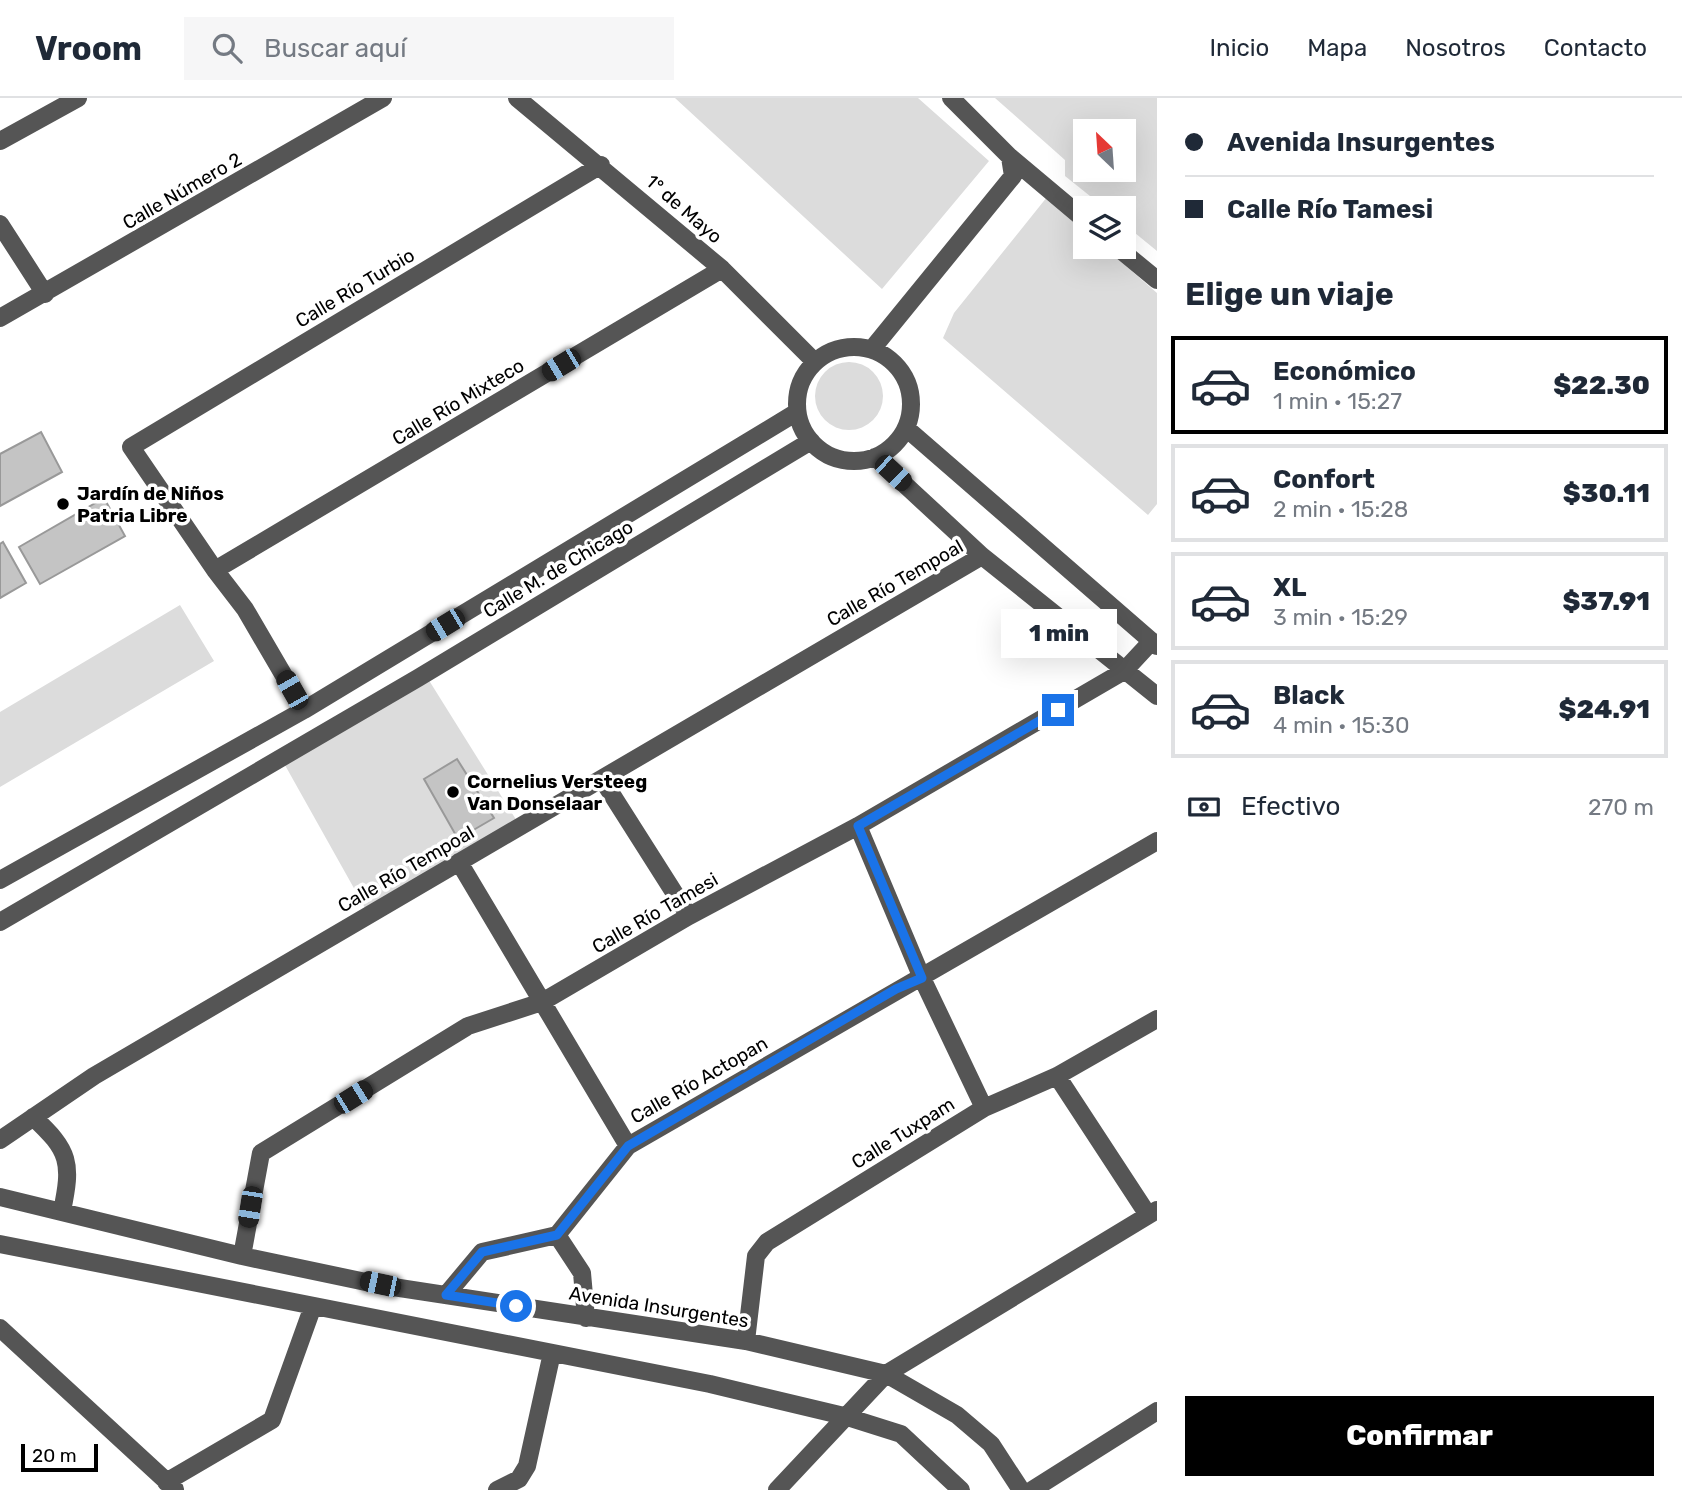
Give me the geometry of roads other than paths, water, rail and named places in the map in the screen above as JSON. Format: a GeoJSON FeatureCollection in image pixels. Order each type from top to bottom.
{"type":"FeatureCollection","features":[{"type":"Feature","properties":{"kind":"street"},"geometry":{"type":"LineString","coordinates":[[0,141],[78,98]]}},
{"type":"Feature","properties":{"kind":"street","name":"Calle Número 2"},"geometry":{"type":"LineString","coordinates":[[0,318],[383,98]]}},
{"type":"Feature","properties":{"kind":"street","name":"1° de Mayo"},"geometry":{"type":"LineString","coordinates":[[517,98],[601,165],[722,269],[815,362]]}},
{"type":"Feature","properties":{"kind":"street"},"geometry":{"type":"LineString","coordinates":[[951,98],[1010,157],[1073,210]]}},
{"type":"Feature","properties":{"kind":"street"},"geometry":{"type":"LineString","coordinates":[[873,349],[1013,176],[1010,157]]}},
{"type":"Feature","properties":{"kind":"street","name":"Calle Río Turbio"},"geometry":{"type":"LineString","coordinates":[[215,570],[131,447],[601,165]]}},
{"type":"Feature","properties":{"kind":"street"},"geometry":{"type":"LineString","coordinates":[[0,224],[45,294]]}},
{"type":"Feature","properties":{"kind":"street"},"geometry":{"type":"LineString","coordinates":[[1132,259],[1157,280]]}},
{"type":"Feature","properties":{"kind":"street","name":"Calle Río Mixteco"},"geometry":{"type":"LineString","coordinates":[[215,570],[722,269]]}},
{"type":"Feature","properties":{"kind":"street"},"geometry":{"type":"LineString","coordinates":[[848,347],[873,349],[893,362],[907,381],[911,413],[906,428],[898,440],[875,457],[862,460],[834,457],[811,441],[797,412],[801,385],[815,362],[824,355],[848,347]]}},
{"type":"Feature","properties":{"kind":"street","name":"Calle M. de Chicago"},"geometry":{"type":"LineString","coordinates":[[0,880],[304,710],[797,412]]}},
{"type":"Feature","properties":{"kind":"street"},"geometry":{"type":"LineString","coordinates":[[906,428],[1154,643]]}},
{"type":"Feature","properties":{"kind":"street","name":"Calle M. de Chicago"},"geometry":{"type":"LineString","coordinates":[[0,922],[407,685],[811,441]]}},
{"type":"Feature","properties":{"kind":"street"},"geometry":{"type":"LineString","coordinates":[[875,457],[982,556],[1157,696]]}},
{"type":"Feature","properties":{"kind":"street","name":"Calle Río Tempoal"},"geometry":{"type":"LineString","coordinates":[[0,1140],[94,1076],[982,556]]}},
{"type":"Feature","properties":{"kind":"street"},"geometry":{"type":"LineString","coordinates":[[215,570],[246,609],[304,710]]}},
{"type":"Feature","properties":{"kind":"street","name":"Calle Río Tamesi"},"geometry":{"type":"LineString","coordinates":[[242,1256],[261,1153],[468,1027],[542,1002],[689,916],[858,826],[1124,671],[1154,643]]}},
{"type":"Feature","properties":{"kind":"street"},"geometry":{"type":"LineString","coordinates":[[602,779],[689,916]]}},
{"type":"Feature","properties":{"kind":"street"},"geometry":{"type":"LineString","coordinates":[[858,826],[922,978],[984,1108]]}},
{"type":"Feature","properties":{"kind":"street"},"geometry":{"type":"LineString","coordinates":[[922,978],[1157,841]]}},
{"type":"Feature","properties":{"kind":"street"},"geometry":{"type":"LineString","coordinates":[[459,862],[628,1146]]}},
{"type":"Feature","properties":{"kind":"street","name":"Calle Río Actopan"},"geometry":{"type":"LineString","coordinates":[[557,1235],[628,1146],[896,989],[922,978]]}},
{"type":"Feature","properties":{"kind":"street","name":"Calle Tuxpam"},"geometry":{"type":"LineString","coordinates":[[746,1341],[757,1256],[767,1242],[984,1108],[1057,1076],[1157,1019]]}},
{"type":"Feature","properties":{"kind":"street"},"geometry":{"type":"LineString","coordinates":[[777,1490],[886,1374],[1153,1213],[1057,1076]]}},
{"type":"Feature","properties":{"kind":"street"},"geometry":{"type":"LineString","coordinates":[[33,1117],[58,1140],[70,1174],[62,1211]]}},
{"type":"Feature","properties":{"kind":"street","name":"Avenida Insurgentes"},"geometry":{"type":"LineString","coordinates":[[0,1197],[242,1256],[446,1295],[746,1341],[886,1374],[957,1415],[991,1444],[1021,1490]]}},
{"type":"Feature","properties":{"kind":"street"},"geometry":{"type":"LineString","coordinates":[[446,1295],[482,1252],[557,1235],[582,1273],[586,1318]]}},
{"type":"Feature","properties":{"kind":"street"},"geometry":{"type":"LineString","coordinates":[[0,1244],[709,1384],[844,1416],[901,1434],[961,1490]]}},
{"type":"Feature","properties":{"kind":"street"},"geometry":{"type":"LineString","coordinates":[[0,1328],[171,1486],[272,1420],[313,1306]]}},
{"type":"Feature","properties":{"kind":"street"},"geometry":{"type":"LineString","coordinates":[[497,1490],[519,1479],[527,1466],[552,1353]]}},
{"type":"Feature","properties":{"kind":"street"},"geometry":{"type":"LineString","coordinates":[[1032,1490],[1157,1412]]}},
{"type":"Feature","properties":{"kind":"place","name":"Jardín de Niños Patria Libre"},"geometry":{"type":"Point","coordinates":[63,504]}},
{"type":"Feature","properties":{"kind":"place","name":"Cornelius Versteeg Van Donselaar"},"geometry":{"type":"Point","coordinates":[453,792]}}]}
